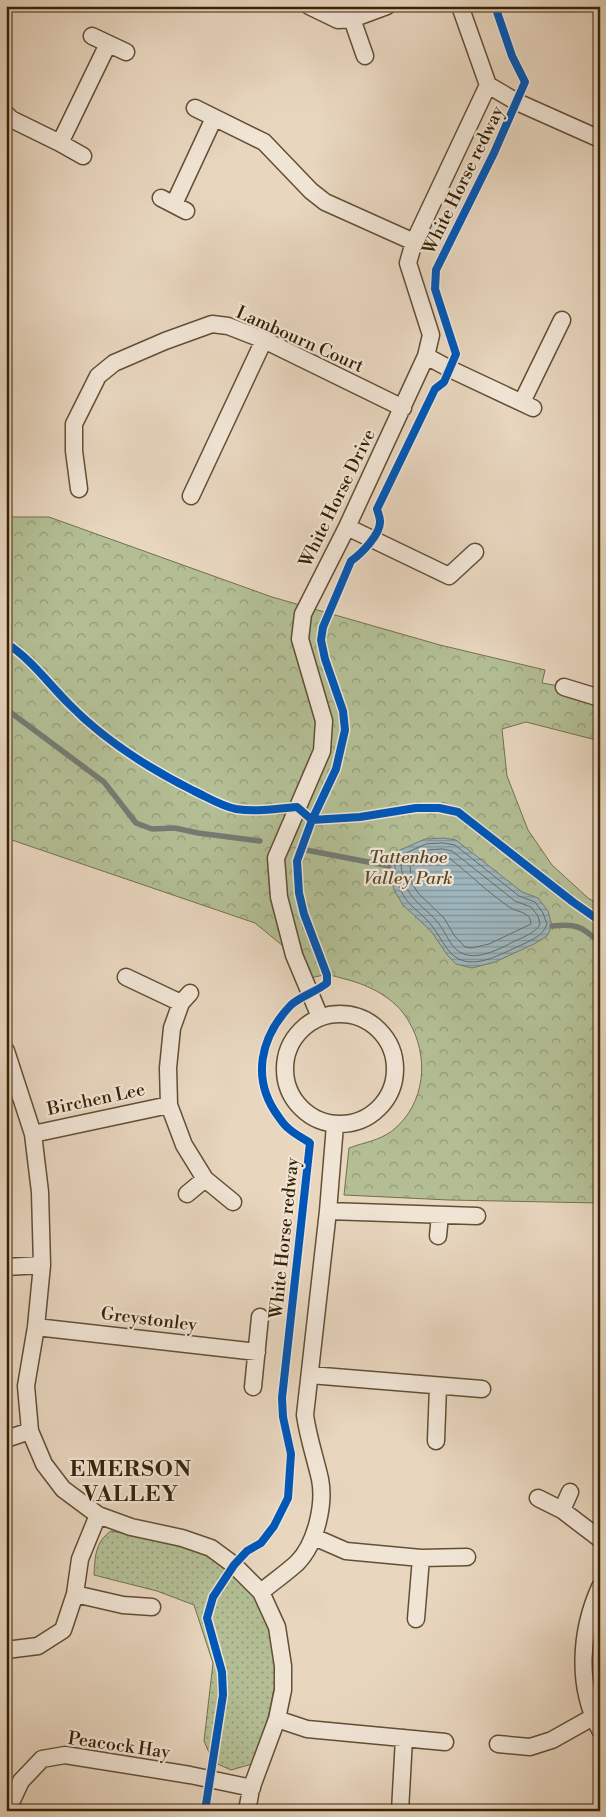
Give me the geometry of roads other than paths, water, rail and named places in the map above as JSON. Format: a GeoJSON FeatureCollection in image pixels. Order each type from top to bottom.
{"type":"FeatureCollection","features":[{"type":"Feature","properties":{"kind":"street"},"geometry":{"type":"LineString","coordinates":[[309,6],[338,20],[352,19],[387,6]]}},
{"type":"Feature","properties":{"kind":"street"},"geometry":{"type":"LineString","coordinates":[[460,6],[488,85],[518,102],[600,139]]}},
{"type":"Feature","properties":{"kind":"street"},"geometry":{"type":"LineString","coordinates":[[352,19],[365,56]]}},
{"type":"Feature","properties":{"kind":"street"},"geometry":{"type":"LineString","coordinates":[[92,36],[126,52]]}},
{"type":"Feature","properties":{"kind":"street"},"geometry":{"type":"LineString","coordinates":[[60,143],[108,44]]}},
{"type":"Feature","properties":{"kind":"street","name":"White Horse Drive"},"geometry":{"type":"LineString","coordinates":[[320,1017],[294,955],[279,897],[276,858],[322,751],[324,721],[300,639],[302,614],[347,527],[426,356],[431,335],[408,263],[414,242],[488,85]]}},
{"type":"Feature","properties":{"kind":"street"},"geometry":{"type":"LineString","coordinates":[[195,108],[264,142],[311,192],[326,202],[414,242]]}},
{"type":"Feature","properties":{"kind":"street"},"geometry":{"type":"LineString","coordinates":[[6,114],[12,119],[83,156]]}},
{"type":"Feature","properties":{"kind":"street"},"geometry":{"type":"LineString","coordinates":[[174,204],[214,118]]}},
{"type":"Feature","properties":{"kind":"street"},"geometry":{"type":"LineString","coordinates":[[426,356],[527,405],[562,320]]}},
{"type":"Feature","properties":{"kind":"street","name":"Lambourn Court"},"geometry":{"type":"LineString","coordinates":[[79,489],[74,451],[74,424],[98,376],[114,363],[165,341],[212,324],[228,326],[264,340],[403,408]]}},
{"type":"Feature","properties":{"kind":"street"},"geometry":{"type":"LineString","coordinates":[[191,496],[264,340]]}},
{"type":"Feature","properties":{"kind":"street"},"geometry":{"type":"LineString","coordinates":[[347,527],[449,576],[475,552]]}},
{"type":"Feature","properties":{"kind":"street"},"geometry":{"type":"LineString","coordinates":[[564,687],[600,698]]}},
{"type":"Feature","properties":{"kind":"street","name":"Birchen Lee"},"geometry":{"type":"LineString","coordinates":[[126,978],[186,998],[172,1028],[168,1068],[168,1105],[184,1145],[205,1179],[233,1202]]}},
{"type":"Feature","properties":{"kind":"street"},"geometry":{"type":"LineString","coordinates":[[338,1014],[356,1016],[372,1024],[385,1036],[393,1052],[396,1070],[392,1088],[383,1104],[370,1116],[353,1123],[335,1125],[317,1120],[302,1109],[290,1095],[285,1077],[286,1058],[292,1041],[304,1027],[320,1017],[338,1014]]}},
{"type":"Feature","properties":{"kind":"street"},"geometry":{"type":"LineString","coordinates":[[6,1051],[32,1134],[40,1192],[42,1266],[36,1327],[26,1386],[30,1431],[44,1464],[63,1489],[98,1515],[131,1528],[182,1538],[211,1548],[234,1565],[261,1592],[277,1627],[283,1666],[283,1690],[276,1720],[252,1788],[247,1811]]}},
{"type":"Feature","properties":{"kind":"street","name":"Birchen Lee"},"geometry":{"type":"LineString","coordinates":[[32,1134],[168,1105]]}},
{"type":"Feature","properties":{"kind":"street"},"geometry":{"type":"LineString","coordinates":[[261,1592],[299,1562],[314,1537],[321,1510],[320,1481],[307,1435],[306,1414],[328,1211],[335,1125]]}},
{"type":"Feature","properties":{"kind":"street"},"geometry":{"type":"LineString","coordinates":[[188,1194],[205,1179]]}},
{"type":"Feature","properties":{"kind":"street"},"geometry":{"type":"LineString","coordinates":[[328,1211],[477,1216]]}},
{"type":"Feature","properties":{"kind":"street"},"geometry":{"type":"LineString","coordinates":[[438,1236],[440,1215]]}},
{"type":"Feature","properties":{"kind":"street"},"geometry":{"type":"LineString","coordinates":[[6,1267],[42,1266]]}},
{"type":"Feature","properties":{"kind":"street"},"geometry":{"type":"LineString","coordinates":[[253,1387],[260,1317]]}},
{"type":"Feature","properties":{"kind":"street","name":"Greystonley"},"geometry":{"type":"LineString","coordinates":[[36,1327],[257,1352]]}},
{"type":"Feature","properties":{"kind":"street"},"geometry":{"type":"LineString","coordinates":[[310,1376],[482,1389]]}},
{"type":"Feature","properties":{"kind":"street"},"geometry":{"type":"LineString","coordinates":[[436,1440],[438,1386]]}},
{"type":"Feature","properties":{"kind":"street"},"geometry":{"type":"LineString","coordinates":[[6,1439],[30,1431]]}},
{"type":"Feature","properties":{"kind":"street"},"geometry":{"type":"LineString","coordinates":[[562,1510],[570,1492]]}},
{"type":"Feature","properties":{"kind":"street"},"geometry":{"type":"LineString","coordinates":[[538,1498],[562,1510],[600,1539]]}},
{"type":"Feature","properties":{"kind":"street"},"geometry":{"type":"LineString","coordinates":[[6,1650],[38,1646],[63,1630],[75,1594],[80,1559],[98,1515]]}},
{"type":"Feature","properties":{"kind":"street"},"geometry":{"type":"LineString","coordinates":[[314,1537],[346,1551],[421,1558],[467,1557]]}},
{"type":"Feature","properties":{"kind":"street"},"geometry":{"type":"LineString","coordinates":[[416,1619],[421,1558]]}},
{"type":"Feature","properties":{"kind":"street"},"geometry":{"type":"LineString","coordinates":[[498,1744],[530,1747],[596,1724],[585,1683],[583,1649],[600,1587]]}},
{"type":"Feature","properties":{"kind":"street"},"geometry":{"type":"LineString","coordinates":[[75,1594],[123,1606],[152,1607]]}},
{"type":"Feature","properties":{"kind":"street"},"geometry":{"type":"LineString","coordinates":[[276,1720],[308,1729],[445,1742]]}},
{"type":"Feature","properties":{"kind":"street"},"geometry":{"type":"LineString","coordinates":[[400,1811],[404,1738]]}},
{"type":"Feature","properties":{"kind":"street","name":"Peacock Hay"},"geometry":{"type":"LineString","coordinates":[[7,1811],[21,1781],[42,1759],[65,1756],[190,1775],[252,1788]]}},
{"type":"Feature","properties":{"kind":"water"},"geometry":{"type":"Polygon","coordinates":[[[444,838],[456,840],[522,892],[538,898],[548,911],[552,926],[547,936],[495,962],[472,968],[456,964],[448,956],[431,931],[403,905],[394,890],[389,866],[391,854],[425,839],[444,838]]]}},
{"type":"Feature","properties":{"kind":"waterway"},"geometry":{"type":"LineString","coordinates":[[6,709],[104,782],[136,823],[152,829],[175,828],[260,841]]}},
{"type":"Feature","properties":{"kind":"waterway"},"geometry":{"type":"LineString","coordinates":[[306,850],[389,866]]}},
{"type":"Feature","properties":{"kind":"waterway"},"geometry":{"type":"LineString","coordinates":[[552,926],[567,925],[579,927],[600,943]]}},
{"type":"Feature","properties":{"kind":"district","name":"EMERSON VALLEY"},"geometry":{"type":"Point","coordinates":[131,1480]}},
{"type":"Feature","properties":{"kind":"park label","name":"Tattenhoe Valley Park"},"geometry":{"type":"Point","coordinates":[408,868]}}]}
